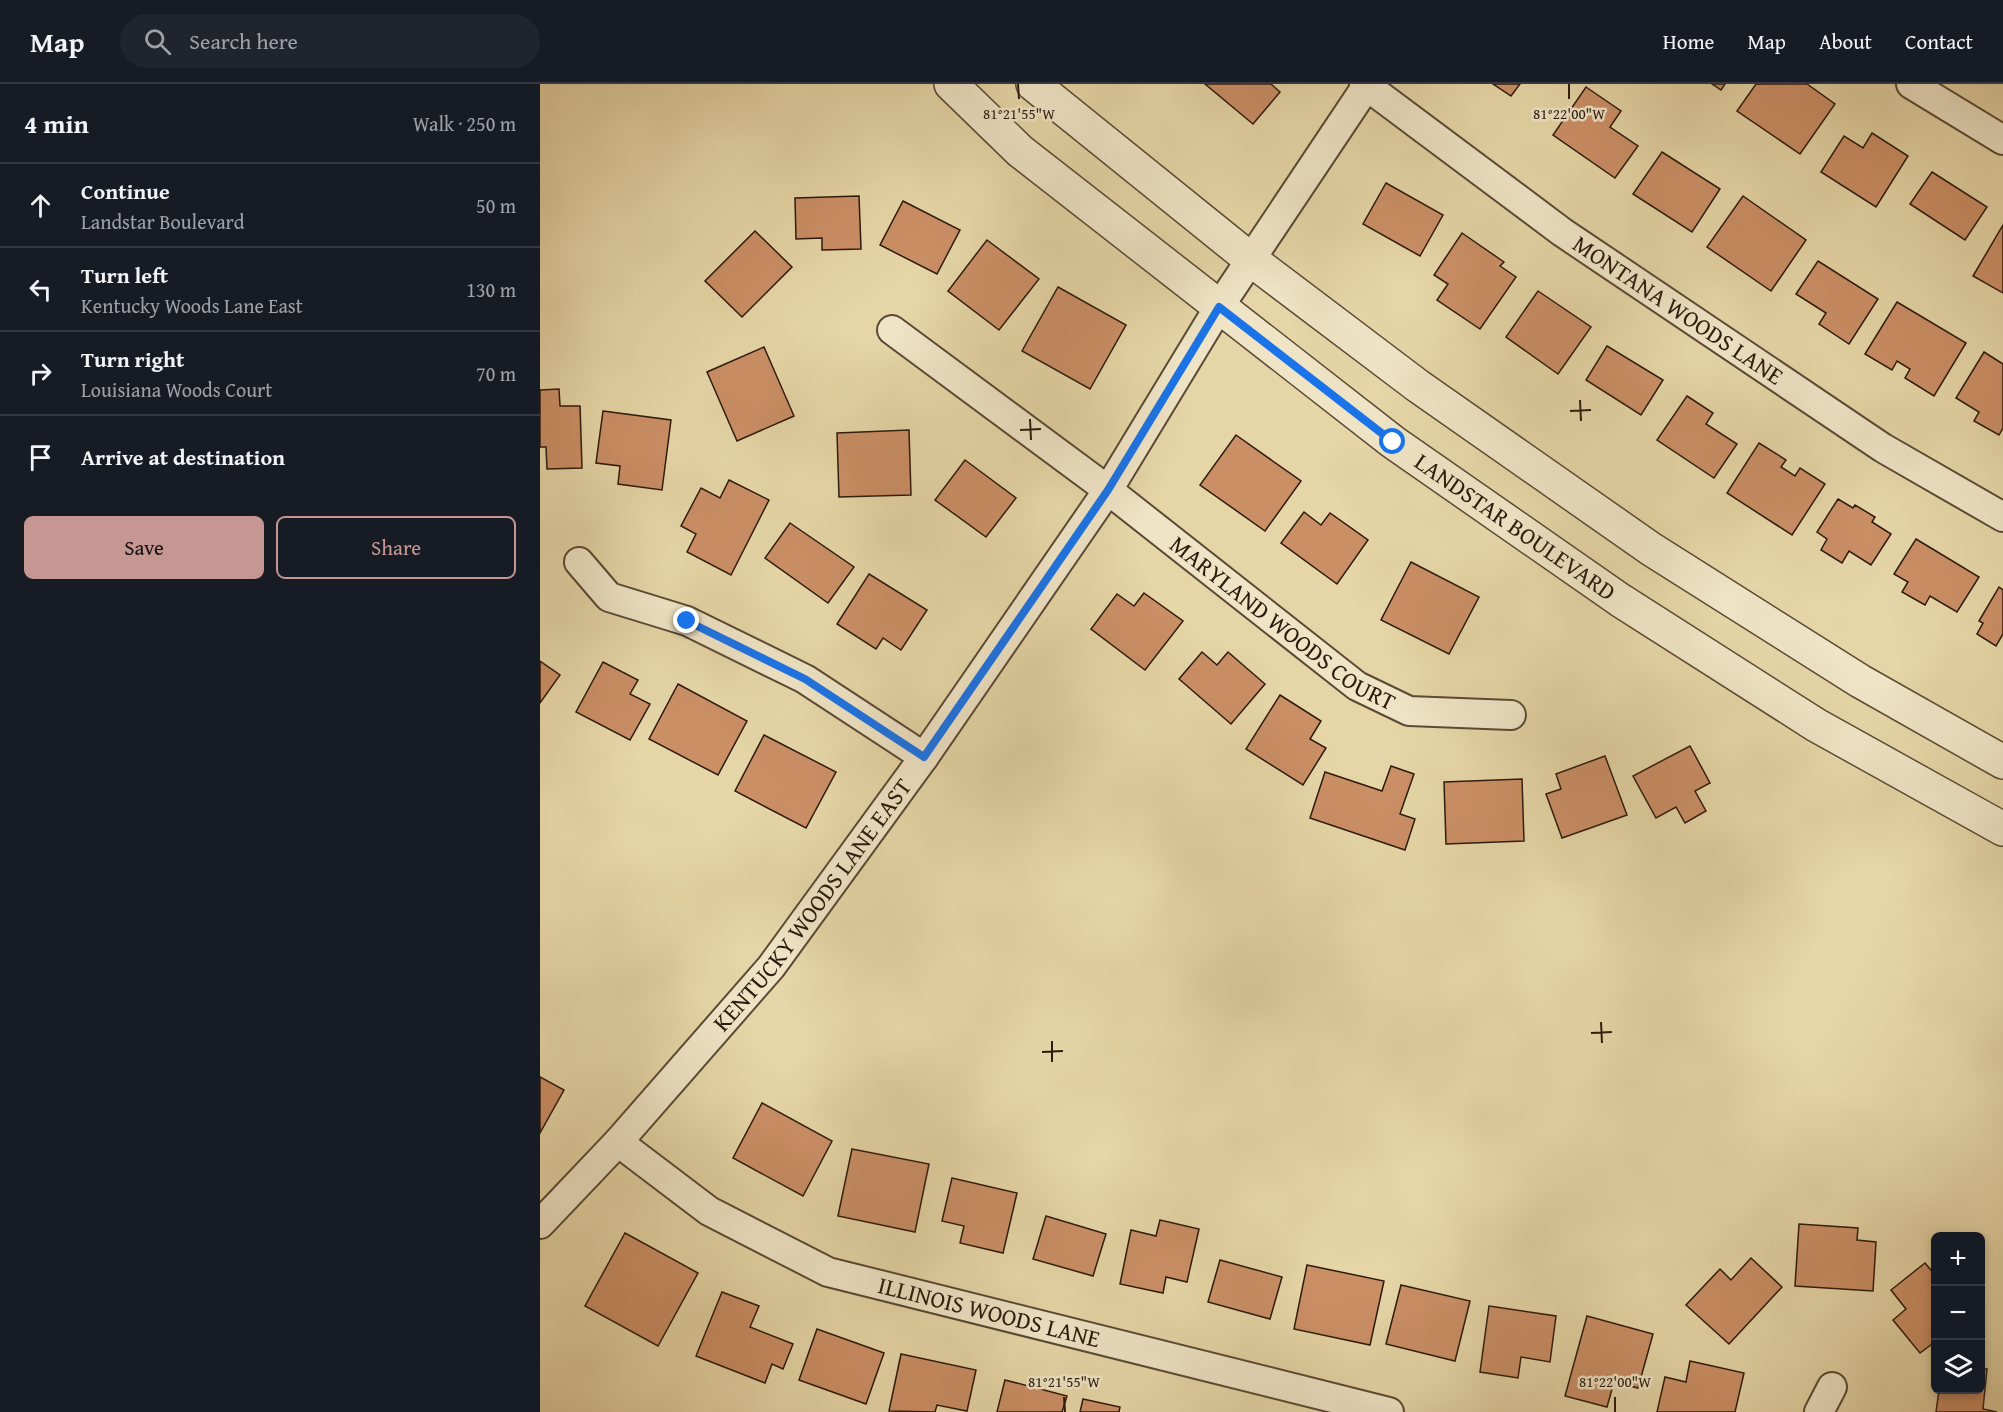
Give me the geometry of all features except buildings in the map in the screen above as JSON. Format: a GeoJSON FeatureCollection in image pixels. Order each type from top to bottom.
{"type":"FeatureCollection","features":[{"type":"Feature","properties":{"kind":"street","name":"LANDSTAR BOULEVARD"},"geometry":{"type":"LineString","coordinates":[[951,84],[1020,151],[1393,442],[1620,600],[1816,725],[2003,830]]}},
{"type":"Feature","properties":{"kind":"street"},"geometry":{"type":"LineString","coordinates":[[1033,84],[1250,259],[1418,386],[1651,549],[1860,681],[2003,762]]}},
{"type":"Feature","properties":{"kind":"street"},"geometry":{"type":"LineString","coordinates":[[1911,84],[2003,140]]}},
{"type":"Feature","properties":{"kind":"street","name":"KENTUCKY WOODS LANE EAST"},"geometry":{"type":"LineString","coordinates":[[540,1224],[618,1142],[771,967],[924,757],[1108,490],[1219,307],[1366,85]]}},
{"type":"Feature","properties":{"kind":"street","name":"MONTANA WOODS LANE"},"geometry":{"type":"LineString","coordinates":[[1366,85],[1562,232],[1883,448],[2003,517]]}},
{"type":"Feature","properties":{"kind":"street","name":"MARYLAND WOODS COURT"},"geometry":{"type":"LineString","coordinates":[[892,330],[1108,490],[1357,686],[1409,711],[1511,715]]}},
{"type":"Feature","properties":{"kind":"street"},"geometry":{"type":"LineString","coordinates":[[579,562],[609,597],[687,621],[805,679],[924,757]]}},
{"type":"Feature","properties":{"kind":"street","name":"ILLINOIS WOODS LANE"},"geometry":{"type":"LineString","coordinates":[[618,1142],[709,1211],[828,1272],[1389,1412]]}},
{"type":"Feature","properties":{"kind":"street"},"geometry":{"type":"LineString","coordinates":[[1819,1412],[1832,1387]]}},
{"type":"Feature","properties":{"kind":"route"},"geometry":{"type":"LineString","coordinates":[[687,621],[805,679],[924,757],[1108,490],[1219,307],[1393,442]]}}]}
